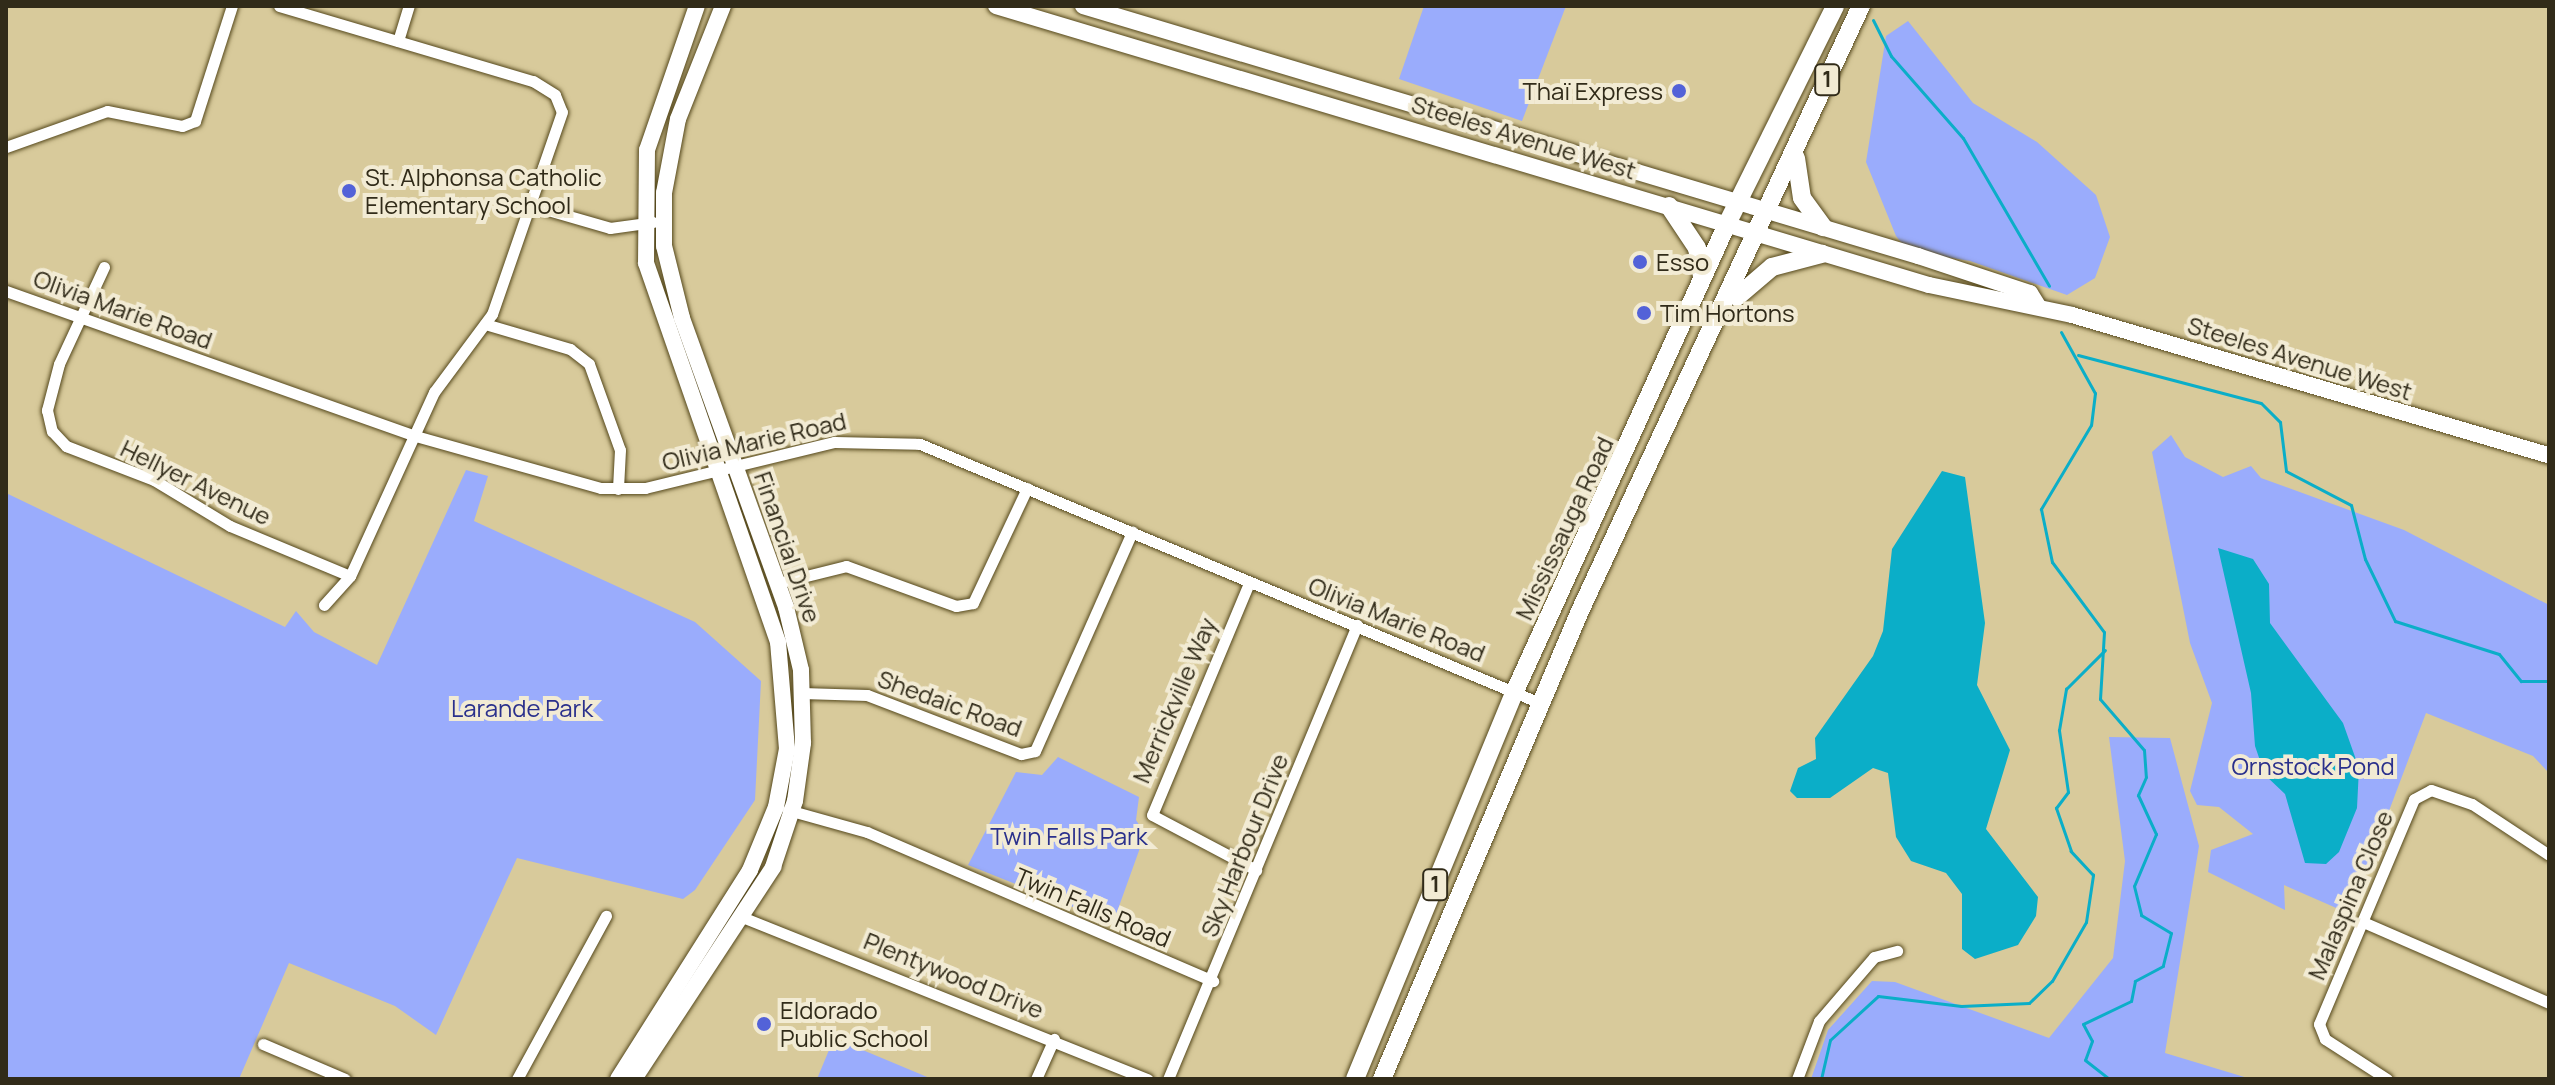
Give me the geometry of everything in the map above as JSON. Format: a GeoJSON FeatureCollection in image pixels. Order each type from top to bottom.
{"type":"FeatureCollection","features":[{"type":"Feature","properties":{"kind":"main road","name":"Financial Drive"},"geometry":{"type":"LineString","coordinates":[[618,1079],[736,894],[784,809],[787,749],[778,642],[718,469],[660,317],[642,223],[652,127],[697,6]]}},
{"type":"Feature","properties":{"kind":"main road","name":"Financial Drive"},"geometry":{"type":"LineString","coordinates":[[634,1079],[773,867],[802,693],[778,583],[673,293],[663,220],[678,119],[723,6]]}},
{"type":"Feature","properties":{"kind":"main road","name":"Steeles Avenue West"},"geometry":{"type":"LineString","coordinates":[[996,6],[1822,254],[2025,309],[2038,306],[2072,315],[2549,455]]}},
{"type":"Feature","properties":{"kind":"main road","name":"Steeles Avenue West"},"geometry":{"type":"LineString","coordinates":[[1083,6],[1823,227],[2030,293],[2038,306]]}},
{"type":"Feature","properties":{"kind":"main road","name":"Mississauga Road"},"geometry":{"type":"LineString","coordinates":[[1355,1079],[1515,691],[1727,224],[1835,6]]}},
{"type":"Feature","properties":{"kind":"main road","name":"Mississauga Road"},"geometry":{"type":"LineString","coordinates":[[1382,1079],[1540,703],[1796,155],[1861,6]]}},
{"type":"Feature","properties":{"kind":"main road"},"geometry":{"type":"LineString","coordinates":[[1796,155],[1802,198],[1823,227]]}},
{"type":"Feature","properties":{"kind":"main road"},"geometry":{"type":"LineString","coordinates":[[1669,206],[1697,248],[1702,280]]}},
{"type":"Feature","properties":{"kind":"main road"},"geometry":{"type":"LineString","coordinates":[[1719,322],[1758,275],[1822,254]]}},
{"type":"Feature","properties":{"kind":"street"},"geometry":{"type":"LineString","coordinates":[[6,147],[107,111],[182,126],[195,121],[232,6]]}},
{"type":"Feature","properties":{"kind":"street"},"geometry":{"type":"LineString","coordinates":[[279,6],[533,81],[555,95],[562,112],[534,206],[485,324],[412,435],[350,576],[324,605]]}},
{"type":"Feature","properties":{"kind":"street"},"geometry":{"type":"LineString","coordinates":[[398,41],[409,6]]}},
{"type":"Feature","properties":{"kind":"street"},"geometry":{"type":"LineString","coordinates":[[534,206],[610,228],[663,220]]}},
{"type":"Feature","properties":{"kind":"street","name":"Hellyer Avenue"},"geometry":{"type":"LineString","coordinates":[[104,267],[80,315],[47,410],[66,446],[154,480],[230,526],[350,576]]}},
{"type":"Feature","properties":{"kind":"street","name":"Olivia Marie Road"},"geometry":{"type":"LineString","coordinates":[[6,291],[412,435],[618,489],[735,464],[877,440],[920,444],[1540,703]]}},
{"type":"Feature","properties":{"kind":"street"},"geometry":{"type":"LineString","coordinates":[[485,324],[570,349],[589,364],[620,450],[618,489]]}},
{"type":"Feature","properties":{"kind":"street"},"geometry":{"type":"LineString","coordinates":[[778,583],[846,566],[956,606],[973,603],[1027,488]]}},
{"type":"Feature","properties":{"kind":"street","name":"Shedaic Road"},"geometry":{"type":"LineString","coordinates":[[802,693],[867,695],[1021,754],[1035,751],[1132,532]]}},
{"type":"Feature","properties":{"kind":"street","name":"Merrickville Way"},"geometry":{"type":"LineString","coordinates":[[1249,583],[1152,815],[1256,870]]}},
{"type":"Feature","properties":{"kind":"street","name":"Sky Harbour Drive"},"geometry":{"type":"LineString","coordinates":[[1168,1079],[1213,981],[1357,625]]}},
{"type":"Feature","properties":{"kind":"street","name":"Malaspina Close"},"geometry":{"type":"LineString","coordinates":[[2387,1079],[2319,1030],[2363,922],[2422,792],[2472,804],[2549,855]]}},
{"type":"Feature","properties":{"kind":"street","name":"Twin Falls Road"},"geometry":{"type":"LineString","coordinates":[[784,809],[867,832],[1213,981]]}},
{"type":"Feature","properties":{"kind":"street"},"geometry":{"type":"LineString","coordinates":[[517,1079],[606,916]]}},
{"type":"Feature","properties":{"kind":"street","name":"Plentywood Drive"},"geometry":{"type":"LineString","coordinates":[[742,917],[1148,1079]]}},
{"type":"Feature","properties":{"kind":"street"},"geometry":{"type":"LineString","coordinates":[[2363,922],[2549,1003]]}},
{"type":"Feature","properties":{"kind":"street"},"geometry":{"type":"LineString","coordinates":[[1797,1079],[1819,1021],[1874,957],[1897,951]]}},
{"type":"Feature","properties":{"kind":"street"},"geometry":{"type":"LineString","coordinates":[[1036,1079],[1054,1039]]}},
{"type":"Feature","properties":{"kind":"street"},"geometry":{"type":"LineString","coordinates":[[263,1044],[339,1078]]}},
{"type":"Feature","properties":{"kind":"green space"},"geometry":{"type":"Polygon","coordinates":[[[1424,6],[1566,6],[1522,121],[1399,79],[1424,6]]]}},
{"type":"Feature","properties":{"kind":"green space"},"geometry":{"type":"Polygon","coordinates":[[[1908,21],[1973,103],[2037,142],[2096,195],[2110,237],[2095,278],[2067,295],[1970,261],[1908,251],[1896,236],[1866,162],[1886,36],[1908,21]]]}},
{"type":"Feature","properties":{"kind":"green space","name":"Ornstock Pond"},"geometry":{"type":"Polygon","coordinates":[[[2171,435],[2185,457],[2223,477],[2251,466],[2261,478],[2404,530],[2549,605],[2549,773],[2533,756],[2426,713],[2350,914],[2284,885],[2285,910],[2208,872],[2211,850],[2253,834],[2219,807],[2197,805],[2190,791],[2212,703],[2190,643],[2152,452],[2171,435]]]}},
{"type":"Feature","properties":{"kind":"green space","name":"Larande Park"},"geometry":{"type":"Polygon","coordinates":[[[466,470],[488,476],[474,521],[695,622],[761,681],[755,800],[695,890],[683,899],[517,858],[436,1035],[395,1006],[289,963],[239,1079],[6,1079],[6,493],[285,627],[296,611],[314,632],[377,665],[466,470]]]}},
{"type":"Feature","properties":{"kind":"green space"},"geometry":{"type":"Polygon","coordinates":[[[2109,737],[2170,738],[2199,846],[2165,1053],[2251,1079],[1811,1079],[1828,1030],[1872,981],[1895,982],[2049,1038],[2113,958],[2125,861],[2109,737]]]}},
{"type":"Feature","properties":{"kind":"green space","name":"Twin Falls Park"},"geometry":{"type":"Polygon","coordinates":[[[1058,757],[1139,797],[1136,820],[1145,834],[1113,923],[968,865],[1016,772],[1042,775],[1058,757]]]}},
{"type":"Feature","properties":{"kind":"green space"},"geometry":{"type":"Polygon","coordinates":[[[834,1038],[932,1079],[817,1079],[834,1038]]]}},
{"type":"Feature","properties":{"kind":"shaded area"},"geometry":{"type":"Polygon","coordinates":[[[1942,471],[1965,477],[1985,623],[1977,685],[2010,750],[1986,829],[2038,897],[2036,916],[2018,945],[1975,959],[1962,949],[1962,894],[1946,873],[1911,861],[1896,837],[1888,773],[1873,768],[1830,798],[1797,798],[1790,791],[1798,768],[1816,759],[1815,738],[1873,656],[1883,631],[1892,549],[1942,471]]]}},
{"type":"Feature","properties":{"kind":"shaded area"},"geometry":{"type":"Polygon","coordinates":[[[2218,548],[2253,559],[2269,584],[2270,623],[2343,723],[2359,768],[2357,808],[2339,852],[2326,864],[2305,863],[2285,794],[2265,775],[2255,746],[2251,693],[2218,548]]]}},
{"type":"Feature","properties":{"kind":"waterway"},"geometry":{"type":"LineString","coordinates":[[1873,20],[1891,56],[1963,138],[2049,286]]}},
{"type":"Feature","properties":{"kind":"waterway"},"geometry":{"type":"LineString","coordinates":[[2061,332],[2095,393],[2091,425],[2041,509],[2052,562],[2104,632],[2100,699],[2144,750],[2146,777],[2138,795],[2156,834],[2134,886],[2141,915],[2171,933],[2163,966],[2135,981],[2131,1001],[2083,1024],[2092,1041],[2085,1060],[2109,1079]]}},
{"type":"Feature","properties":{"kind":"waterway"},"geometry":{"type":"LineString","coordinates":[[2078,355],[2261,403],[2280,422],[2286,471],[2351,505],[2365,559],[2395,621],[2499,654],[2521,681],[2549,681]]}},
{"type":"Feature","properties":{"kind":"waterway"},"geometry":{"type":"LineString","coordinates":[[1821,1079],[1830,1040],[1878,996],[1961,1006],[2029,1003],[2052,981],[2086,922],[2093,875],[2071,851],[2056,808],[2068,792],[2059,730],[2066,689],[2105,650]]}},
{"type":"Feature","properties":{"kind":"place","name":"Thaï Express"},"geometry":{"type":"Point","coordinates":[1679,91]}},
{"type":"Feature","properties":{"kind":"place","name":"St. Alphonsa Catholic Elementary School"},"geometry":{"type":"Point","coordinates":[349,191]}},
{"type":"Feature","properties":{"kind":"place","name":"Esso"},"geometry":{"type":"Point","coordinates":[1640,262]}},
{"type":"Feature","properties":{"kind":"place","name":"Tim Hortons"},"geometry":{"type":"Point","coordinates":[1644,313]}},
{"type":"Feature","properties":{"kind":"place","name":"Eldorado Public School"},"geometry":{"type":"Point","coordinates":[764,1024]}}]}
